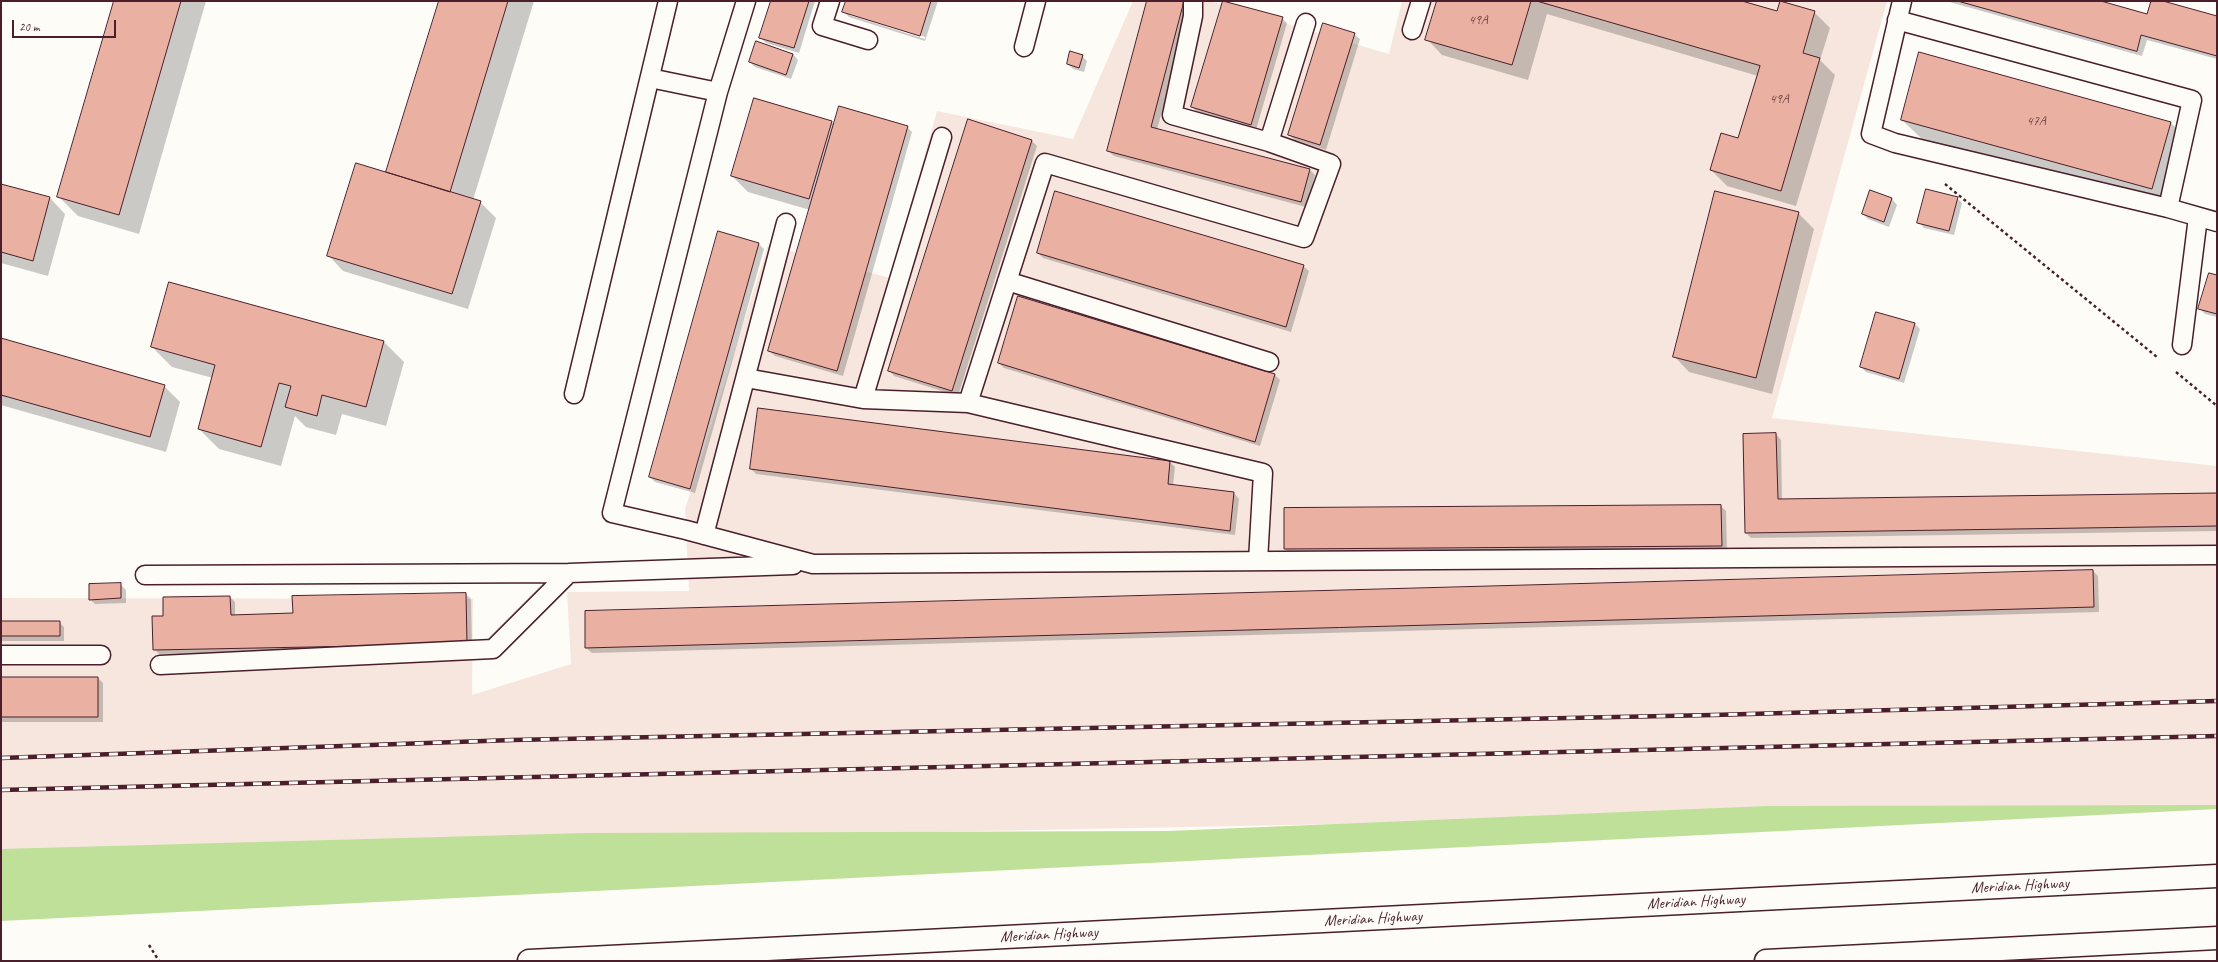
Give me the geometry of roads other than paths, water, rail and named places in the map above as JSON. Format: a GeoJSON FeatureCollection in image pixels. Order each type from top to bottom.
{"type":"FeatureCollection","features":[{"type":"Feature","properties":{"kind":"main road","name":"Meridian Highway"},"geometry":{"type":"LineString","coordinates":[[528,961],[2217,876]]}},
{"type":"Feature","properties":{"kind":"main road"},"geometry":{"type":"LineString","coordinates":[[1766,961],[2217,938]]}},
{"type":"Feature","properties":{"kind":"lane"},"geometry":{"type":"LineString","coordinates":[[574,394],[668,1]]}},
{"type":"Feature","properties":{"kind":"lane"},"geometry":{"type":"LineString","coordinates":[[746,1],[718,92],[612,513],[704,535],[813,564]]}},
{"type":"Feature","properties":{"kind":"lane"},"geometry":{"type":"LineString","coordinates":[[830,1],[822,26],[868,40]]}},
{"type":"Feature","properties":{"kind":"lane"},"geometry":{"type":"LineString","coordinates":[[1024,47],[1036,1]]}},
{"type":"Feature","properties":{"kind":"lane"},"geometry":{"type":"LineString","coordinates":[[968,403],[1046,163],[1304,238],[1332,164],[1269,142],[1172,115],[1193,16],[1193,1]]}},
{"type":"Feature","properties":{"kind":"lane"},"geometry":{"type":"LineString","coordinates":[[1412,30],[1421,1]]}},
{"type":"Feature","properties":{"kind":"lane"},"geometry":{"type":"LineString","coordinates":[[1902,1],[1870,134],[1895,144],[2168,208],[2217,222]]}},
{"type":"Feature","properties":{"kind":"lane"},"geometry":{"type":"LineString","coordinates":[[1897,20],[2192,100],[2168,208]]}},
{"type":"Feature","properties":{"kind":"lane"},"geometry":{"type":"LineString","coordinates":[[1269,142],[1306,23]]}},
{"type":"Feature","properties":{"kind":"lane"},"geometry":{"type":"LineString","coordinates":[[650,78],[718,92]]}},
{"type":"Feature","properties":{"kind":"lane"},"geometry":{"type":"LineString","coordinates":[[863,399],[942,137]]}},
{"type":"Feature","properties":{"kind":"lane"},"geometry":{"type":"LineString","coordinates":[[2182,345],[2198,216]]}},
{"type":"Feature","properties":{"kind":"lane"},"geometry":{"type":"LineString","coordinates":[[704,535],[786,223]]}},
{"type":"Feature","properties":{"kind":"lane"},"geometry":{"type":"LineString","coordinates":[[1007,281],[1269,362]]}},
{"type":"Feature","properties":{"kind":"lane"},"geometry":{"type":"LineString","coordinates":[[746,378],[863,399],[968,403],[1263,473],[1258,561]]}},
{"type":"Feature","properties":{"kind":"lane"},"geometry":{"type":"LineString","coordinates":[[145,575],[569,573],[813,564],[2217,555]]}},
{"type":"Feature","properties":{"kind":"lane"},"geometry":{"type":"LineString","coordinates":[[160,665],[493,649],[569,573]]}},
{"type":"Feature","properties":{"kind":"lane"},"geometry":{"type":"LineString","coordinates":[[1,655],[101,655]]}},
{"type":"Feature","properties":{"kind":"railway"},"geometry":{"type":"LineString","coordinates":[[1,758],[513,740],[1713,715],[2217,701]]}},
{"type":"Feature","properties":{"kind":"railway"},"geometry":{"type":"LineString","coordinates":[[1,790],[2217,736]]}}]}
